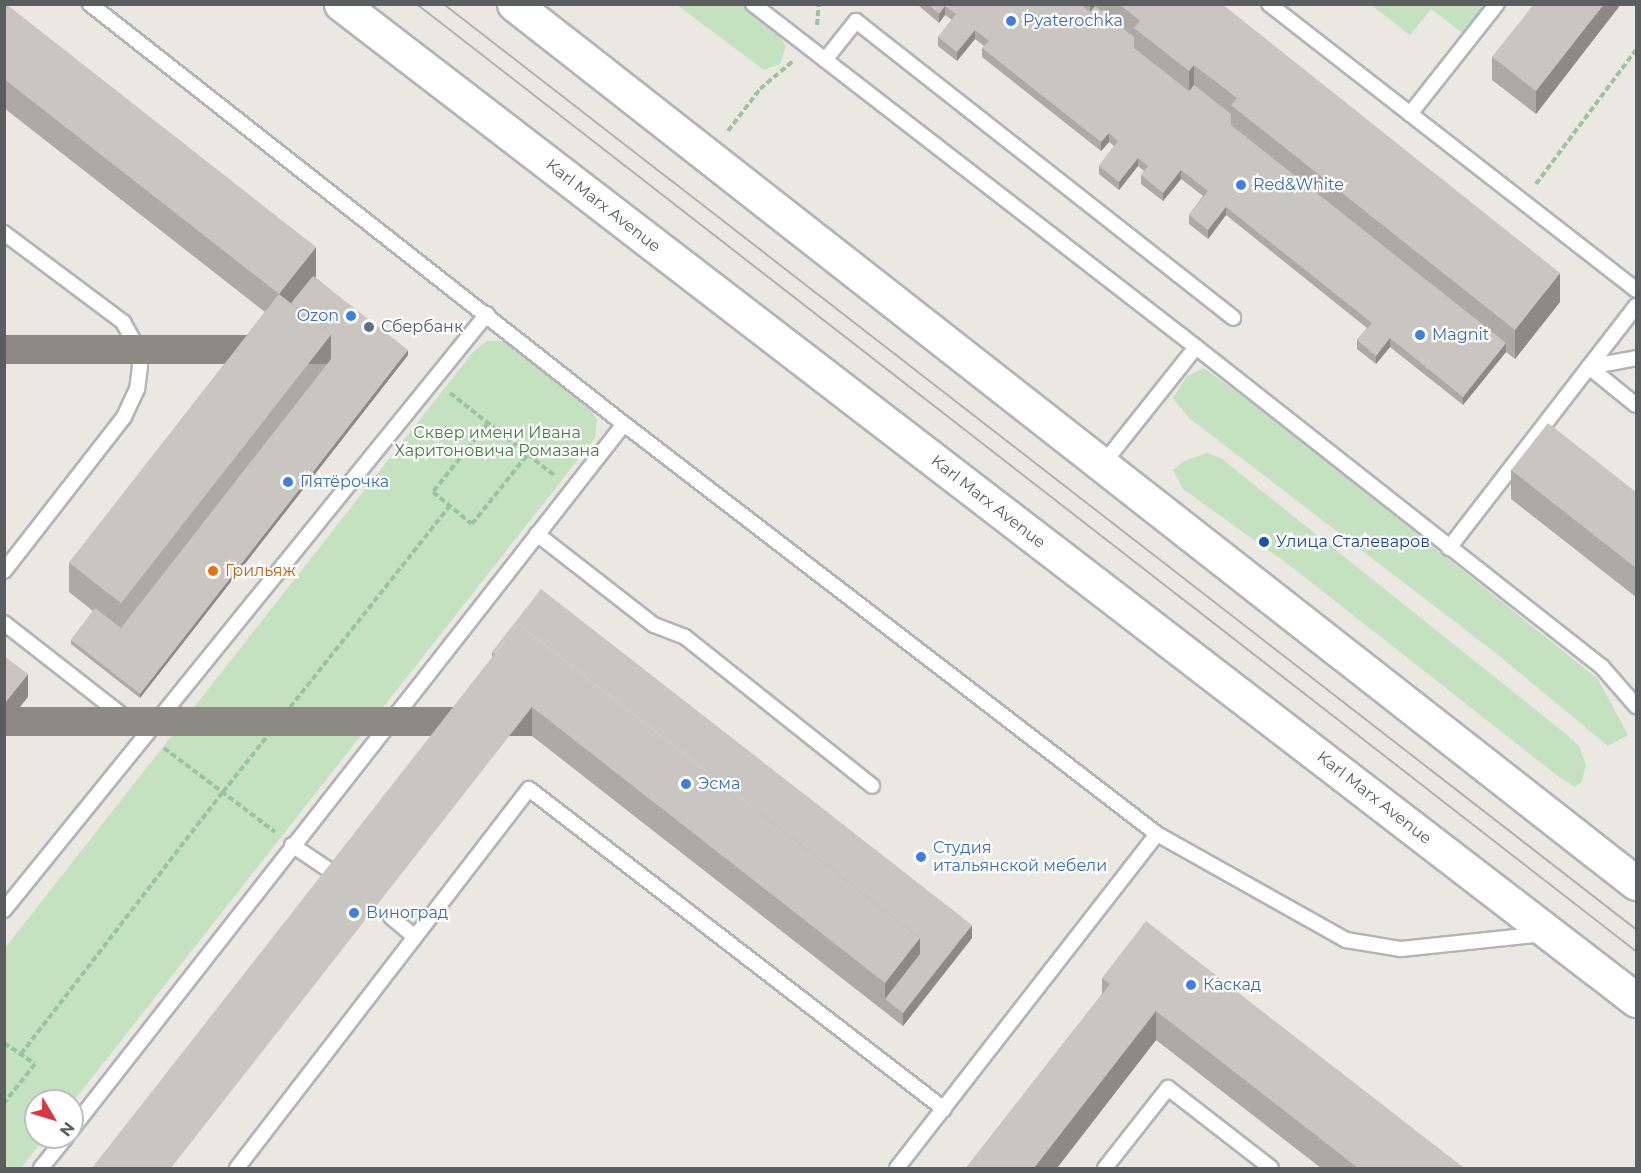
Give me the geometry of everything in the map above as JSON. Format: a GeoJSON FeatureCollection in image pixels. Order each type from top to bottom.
{"type":"FeatureCollection","features":[{"type":"Feature","properties":{"kind":"main road","name":"Karl Marx Avenue"},"geometry":{"type":"LineString","coordinates":[[340,4],[1636,1000]]}},
{"type":"Feature","properties":{"kind":"main road"},"geometry":{"type":"LineString","coordinates":[[514,4],[1636,883]]}},
{"type":"Feature","properties":{"kind":"lane"},"geometry":{"type":"LineString","coordinates":[[90,4],[624,424],[1157,834],[1346,940],[1401,950],[1549,933]]}},
{"type":"Feature","properties":{"kind":"lane"},"geometry":{"type":"LineString","coordinates":[[753,4],[1196,347],[1602,667],[1636,706]]}},
{"type":"Feature","properties":{"kind":"lane"},"geometry":{"type":"LineString","coordinates":[[1269,4],[1636,290]]}},
{"type":"Feature","properties":{"kind":"lane"},"geometry":{"type":"LineString","coordinates":[[1410,114],[1497,4]]}},
{"type":"Feature","properties":{"kind":"lane"},"geometry":{"type":"LineString","coordinates":[[825,60],[856,21],[1233,318]]}},
{"type":"Feature","properties":{"kind":"lane"},"geometry":{"type":"LineString","coordinates":[[4,233],[123,321],[136,345],[140,366],[137,389],[124,417],[4,572]]}},
{"type":"Feature","properties":{"kind":"lane"},"geometry":{"type":"LineString","coordinates":[[1449,548],[1636,306]]}},
{"type":"Feature","properties":{"kind":"lane"},"geometry":{"type":"LineString","coordinates":[[4,910],[486,314]]}},
{"type":"Feature","properties":{"kind":"lane"},"geometry":{"type":"LineString","coordinates":[[1103,464],[1196,347]]}},
{"type":"Feature","properties":{"kind":"lane"},"geometry":{"type":"LineString","coordinates":[[1588,368],[1636,358]]}},
{"type":"Feature","properties":{"kind":"lane"},"geometry":{"type":"LineString","coordinates":[[1588,368],[1636,405]]}},
{"type":"Feature","properties":{"kind":"lane"},"geometry":{"type":"LineString","coordinates":[[84,1114],[292,845],[624,424]]}},
{"type":"Feature","properties":{"kind":"lane"},"geometry":{"type":"LineString","coordinates":[[537,534],[654,625],[685,638],[872,786]]}},
{"type":"Feature","properties":{"kind":"lane"},"geometry":{"type":"LineString","coordinates":[[4,622],[146,734]]}},
{"type":"Feature","properties":{"kind":"lane"},"geometry":{"type":"LineString","coordinates":[[237,1168],[529,789],[944,1109]]}},
{"type":"Feature","properties":{"kind":"lane"},"geometry":{"type":"LineString","coordinates":[[897,1168],[1157,834]]}},
{"type":"Feature","properties":{"kind":"lane"},"geometry":{"type":"LineString","coordinates":[[292,845],[341,878]]}},
{"type":"Feature","properties":{"kind":"lane"},"geometry":{"type":"LineString","coordinates":[[391,917],[415,937]]}},
{"type":"Feature","properties":{"kind":"lane"},"geometry":{"type":"LineString","coordinates":[[1105,1168],[1168,1088],[1271,1168]]}},
{"type":"Feature","properties":{"kind":"lane"},"geometry":{"type":"LineString","coordinates":[[41,1168],[56,1149]]}},
{"type":"Feature","properties":{"kind":"path"},"geometry":{"type":"LineString","coordinates":[[816,32],[819,4]]}},
{"type":"Feature","properties":{"kind":"path"},"geometry":{"type":"LineString","coordinates":[[1522,202],[1636,50]]}},
{"type":"Feature","properties":{"kind":"path"},"geometry":{"type":"LineString","coordinates":[[728,131],[760,89],[796,59]]}},
{"type":"Feature","properties":{"kind":"path"},"geometry":{"type":"LineString","coordinates":[[433,380],[572,490]]}},
{"type":"Feature","properties":{"kind":"path"},"geometry":{"type":"LineString","coordinates":[[488,423],[432,492],[472,524],[527,455]]}},
{"type":"Feature","properties":{"kind":"path"},"geometry":{"type":"LineString","coordinates":[[21,1054],[223,792],[450,506]]}},
{"type":"Feature","properties":{"kind":"path"},"geometry":{"type":"LineString","coordinates":[[146,734],[292,845]]}},
{"type":"Feature","properties":{"kind":"path"},"geometry":{"type":"LineString","coordinates":[[4,1043],[35,1064],[4,1103]]}},
{"type":"Feature","properties":{"kind":"green space"},"geometry":{"type":"Polygon","coordinates":[[[677,5],[742,5],[775,29],[786,46],[780,64],[764,70],[677,5]]]}},
{"type":"Feature","properties":{"kind":"green space"},"geometry":{"type":"Polygon","coordinates":[[[1371,5],[1489,5],[1465,35],[1431,9],[1410,35],[1371,5]]]}},
{"type":"Feature","properties":{"kind":"green space","name":"Сквер имени Ивана Харитоновича Ромазана"},"geometry":{"type":"Polygon","coordinates":[[[487,341],[504,341],[587,405],[597,420],[595,438],[83,1089],[24,1089],[24,1149],[36,1149],[21,1168],[5,1168],[5,948],[473,352],[487,341]]]}},
{"type":"Feature","properties":{"kind":"green space"},"geometry":{"type":"Polygon","coordinates":[[[1204,368],[1285,428],[1598,679],[1628,735],[1608,746],[1497,654],[1189,418],[1173,398],[1187,376],[1204,368]]]}},
{"type":"Feature","properties":{"kind":"green space"},"geometry":{"type":"Polygon","coordinates":[[[1207,453],[1222,459],[1566,734],[1579,746],[1586,765],[1582,781],[1575,787],[1559,777],[1293,568],[1183,489],[1173,470],[1184,461],[1207,453]]]}},
{"type":"Feature","properties":{"kind":"building"},"geometry":{"type":"Polygon","coordinates":[[[4,4],[316,247],[279,294],[4,79],[4,4]]]}},
{"type":"Feature","properties":{"kind":"building"},"geometry":{"type":"Polygon","coordinates":[[[928,4],[1080,4],[1090,12],[1095,6],[1134,37],[1134,48],[1189,91],[1194,85],[1231,114],[1231,125],[1506,343],[1463,397],[1390,338],[1376,356],[1357,340],[1372,323],[1226,207],[1208,230],[1189,215],[1208,191],[1181,170],[1163,193],[1141,175],[1148,166],[1138,158],[1119,182],[1099,166],[1118,141],[1109,133],[1101,142],[982,48],[989,41],[975,30],[957,52],[938,37],[956,14],[945,6],[939,14],[928,4]]]}},
{"type":"Feature","properties":{"kind":"building"},"geometry":{"type":"Polygon","coordinates":[[[1119,4],[1222,4],[1560,273],[1515,330],[1231,105],[1237,98],[1194,65],[1189,71],[1134,28],[1140,21],[1119,4]]]}},
{"type":"Feature","properties":{"kind":"building"},"geometry":{"type":"Polygon","coordinates":[[[1534,4],[1604,4],[1536,91],[1492,57],[1534,4]]]}},
{"type":"Feature","properties":{"kind":"building"},"geometry":{"type":"Polygon","coordinates":[[[313,276],[408,350],[140,694],[71,640],[95,608],[121,628],[331,359],[331,335],[291,303],[313,276]]]}},
{"type":"Feature","properties":{"kind":"building"},"geometry":{"type":"Polygon","coordinates":[[[279,294],[331,335],[121,603],[69,563],[279,294]]]}},
{"type":"Feature","properties":{"kind":"building"},"geometry":{"type":"Polygon","coordinates":[[[1548,423],[1636,492],[1636,568],[1511,470],[1548,423]]]}},
{"type":"Feature","properties":{"kind":"building"},"geometry":{"type":"Polygon","coordinates":[[[541,589],[972,925],[903,1013],[885,999],[920,954],[920,938],[518,624],[494,654],[492,652],[541,589]]]}},
{"type":"Feature","properties":{"kind":"building"},"geometry":{"type":"Polygon","coordinates":[[[518,624],[920,938],[885,983],[532,707],[171,1168],[92,1168],[518,624]]]}},
{"type":"Feature","properties":{"kind":"building"},"geometry":{"type":"Polygon","coordinates":[[[4,656],[28,674],[4,704],[4,656]]]}},
{"type":"Feature","properties":{"kind":"building"},"geometry":{"type":"Polygon","coordinates":[[[1146,921],[1464,1168],[1358,1168],[1156,1011],[1034,1168],[966,1168],[1110,984],[1102,978],[1146,921]]]}},
{"type":"Feature","properties":{"kind":"tram line"},"geometry":{"type":"LineString","coordinates":[[417,4],[1636,951]]}},
{"type":"Feature","properties":{"kind":"tram line"},"geometry":{"type":"LineString","coordinates":[[444,4],[1636,929]]}},
{"type":"Feature","properties":{"kind":"place","name":"Pyaterochka"},"geometry":{"type":"Point","coordinates":[1011,21]}},
{"type":"Feature","properties":{"kind":"place","name":"Red&White"},"geometry":{"type":"Point","coordinates":[1241,185]}},
{"type":"Feature","properties":{"kind":"place","name":"Ozon"},"geometry":{"type":"Point","coordinates":[351,316]}},
{"type":"Feature","properties":{"kind":"place","name":"Сбербанк"},"geometry":{"type":"Point","coordinates":[369,327]}},
{"type":"Feature","properties":{"kind":"place","name":"Magnit"},"geometry":{"type":"Point","coordinates":[1420,335]}},
{"type":"Feature","properties":{"kind":"place","name":"Пятёрочка"},"geometry":{"type":"Point","coordinates":[288,482]}},
{"type":"Feature","properties":{"kind":"place","name":"Улица Сталеваров"},"geometry":{"type":"Point","coordinates":[1264,542]}},
{"type":"Feature","properties":{"kind":"place","name":"Грильяж"},"geometry":{"type":"Point","coordinates":[213,571]}},
{"type":"Feature","properties":{"kind":"place","name":"Эсма"},"geometry":{"type":"Point","coordinates":[686,784]}},
{"type":"Feature","properties":{"kind":"place","name":"Студия итальянской мебели"},"geometry":{"type":"Point","coordinates":[921,857]}},
{"type":"Feature","properties":{"kind":"place","name":"Виноград"},"geometry":{"type":"Point","coordinates":[354,913]}},
{"type":"Feature","properties":{"kind":"place","name":"Каскад"},"geometry":{"type":"Point","coordinates":[1191,985]}}]}
